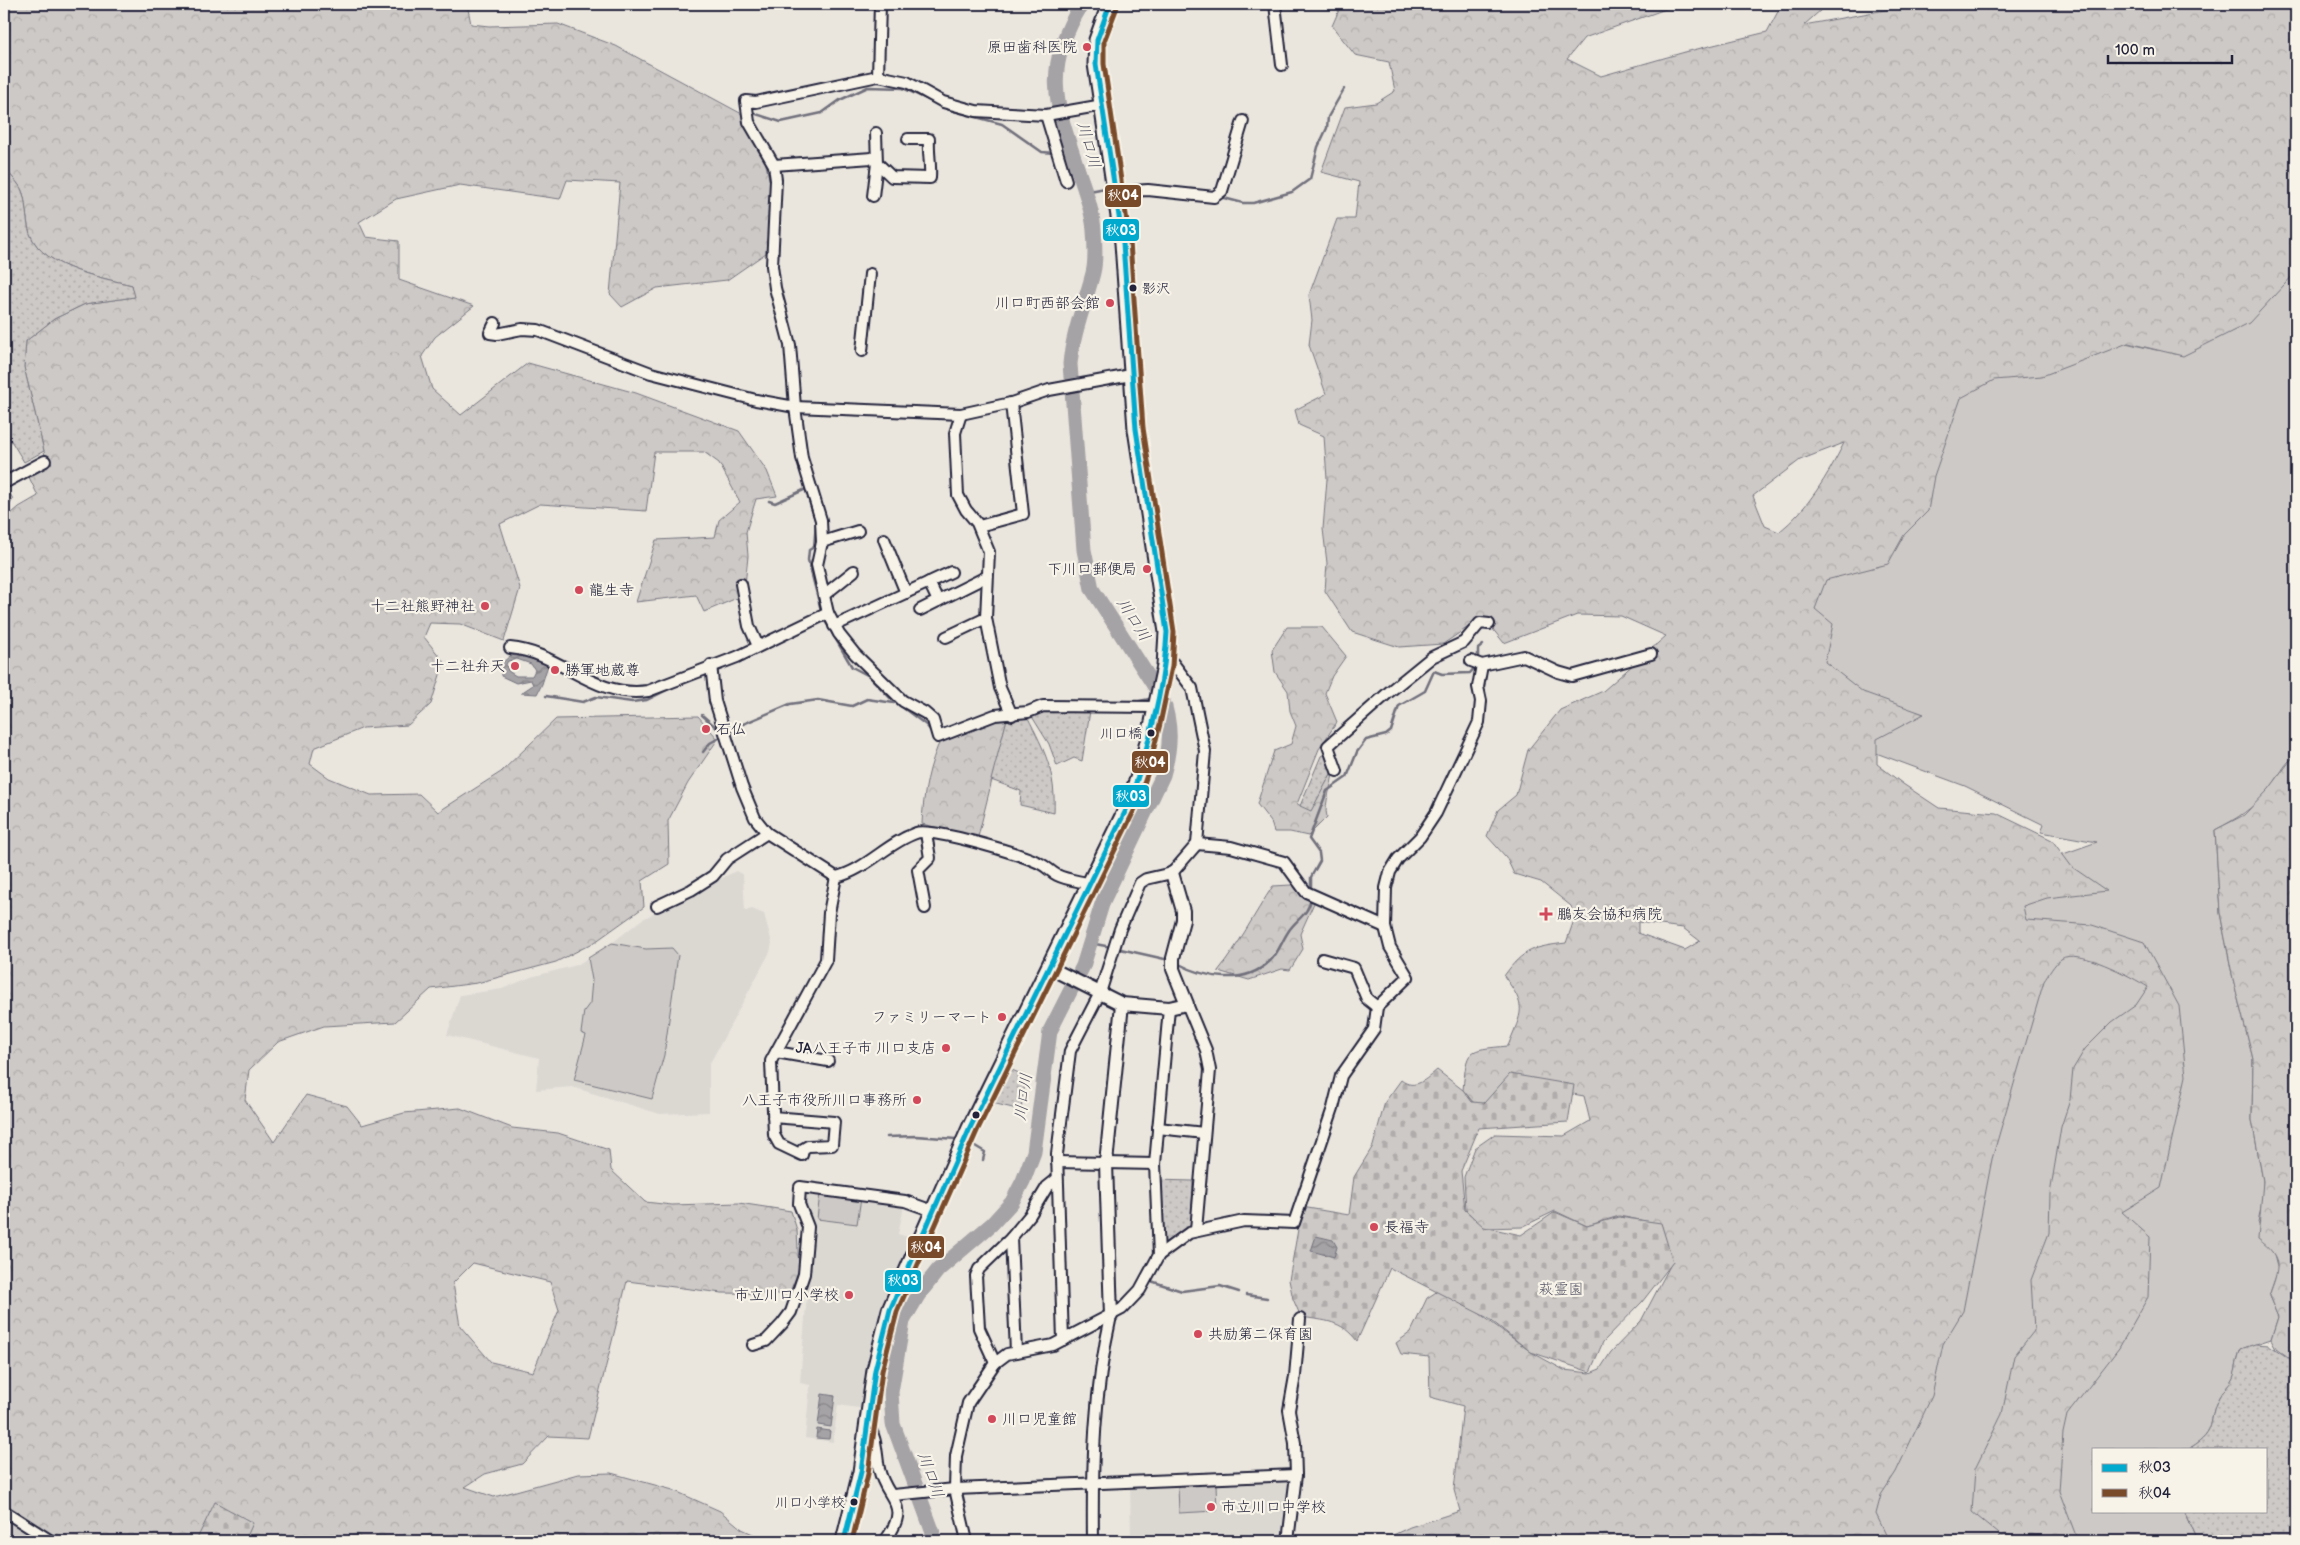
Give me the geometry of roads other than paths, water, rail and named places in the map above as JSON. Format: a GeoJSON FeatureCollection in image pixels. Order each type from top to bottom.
{"type":"FeatureCollection","features":[{"type":"Feature","properties":{"kind":"main road"},"geometry":{"type":"LineString","coordinates":[[844,1541],[861,1472],[875,1370],[886,1324],[970,1128],[1133,793],[1145,754],[1166,662],[1166,618],[1141,466],[1131,375],[1123,243],[1116,188],[1098,82],[1096,48],[1110,4]]}},
{"type":"Feature","properties":{"kind":"street"},"geometry":{"type":"LineString","coordinates":[[878,76],[880,4]]}},
{"type":"Feature","properties":{"kind":"street"},"geometry":{"type":"LineString","coordinates":[[1274,4],[1282,66]]}},
{"type":"Feature","properties":{"kind":"street"},"geometry":{"type":"LineString","coordinates":[[1103,105],[1048,115],[976,111],[943,102],[907,82],[878,76],[756,102],[746,101],[749,122],[774,165],[776,188],[772,266],[775,288],[790,345],[795,407],[802,458],[821,520],[822,542],[817,565],[824,595],[824,615],[855,654],[902,701],[925,713],[932,720],[938,737],[995,715],[1012,715],[1043,706],[1156,707]]}},
{"type":"Feature","properties":{"kind":"street"},"geometry":{"type":"LineString","coordinates":[[1048,115],[1066,181]]}},
{"type":"Feature","properties":{"kind":"street"},"geometry":{"type":"LineString","coordinates":[[1116,188],[1218,194],[1243,121]]}},
{"type":"Feature","properties":{"kind":"street"},"geometry":{"type":"LineString","coordinates":[[873,196],[877,163],[876,133]]}},
{"type":"Feature","properties":{"kind":"street"},"geometry":{"type":"LineString","coordinates":[[774,165],[872,158],[892,177],[930,178],[931,157],[928,152],[929,139],[908,139]]}},
{"type":"Feature","properties":{"kind":"street"},"geometry":{"type":"LineString","coordinates":[[862,350],[870,274]]}},
{"type":"Feature","properties":{"kind":"street"},"geometry":{"type":"LineString","coordinates":[[495,323],[490,333],[497,334],[522,328],[538,330],[651,373],[756,400],[795,407],[961,414],[1011,403],[1058,388],[1131,375]]}},
{"type":"Feature","properties":{"kind":"street"},"geometry":{"type":"LineString","coordinates":[[979,526],[1023,514],[1011,403]]}},
{"type":"Feature","properties":{"kind":"street"},"geometry":{"type":"LineString","coordinates":[[961,414],[955,433],[958,495],[966,510],[979,526],[988,552],[986,618],[1000,688],[1012,715]]}},
{"type":"Feature","properties":{"kind":"street"},"geometry":{"type":"LineString","coordinates":[[4,483],[45,461]]}},
{"type":"Feature","properties":{"kind":"street"},"geometry":{"type":"LineString","coordinates":[[822,542],[858,531]]}},
{"type":"Feature","properties":{"kind":"street"},"geometry":{"type":"LineString","coordinates":[[884,539],[906,593]]}},
{"type":"Feature","properties":{"kind":"street"},"geometry":{"type":"LineString","coordinates":[[824,595],[854,571]]}},
{"type":"Feature","properties":{"kind":"street"},"geometry":{"type":"LineString","coordinates":[[834,626],[951,572]]}},
{"type":"Feature","properties":{"kind":"street"},"geometry":{"type":"LineString","coordinates":[[920,610],[986,577]]}},
{"type":"Feature","properties":{"kind":"street"},"geometry":{"type":"LineString","coordinates":[[929,582],[938,601]]}},
{"type":"Feature","properties":{"kind":"street"},"geometry":{"type":"LineString","coordinates":[[741,584],[749,626],[758,646]]}},
{"type":"Feature","properties":{"kind":"street"},"geometry":{"type":"LineString","coordinates":[[510,648],[546,657],[590,680],[624,693],[648,691],[711,665],[737,657],[824,615]]}},
{"type":"Feature","properties":{"kind":"street"},"geometry":{"type":"LineString","coordinates":[[946,637],[986,618]]}},
{"type":"Feature","properties":{"kind":"street"},"geometry":{"type":"LineString","coordinates":[[1338,771],[1328,746],[1432,657],[1464,642],[1480,623],[1489,624]]}},
{"type":"Feature","properties":{"kind":"street"},"geometry":{"type":"LineString","coordinates":[[1471,661],[1482,665],[1524,656],[1558,672],[1572,676],[1651,654]]}},
{"type":"Feature","properties":{"kind":"street"},"geometry":{"type":"LineString","coordinates":[[1063,1340],[1057,1162],[1070,1051],[1116,947],[1120,929],[1140,883],[1146,879],[1172,873],[1197,844],[1205,751],[1192,688],[1174,663],[1166,662]]}},
{"type":"Feature","properties":{"kind":"street"},"geometry":{"type":"LineString","coordinates":[[711,665],[715,701],[742,786],[755,818],[767,832],[836,877],[851,874],[891,845],[918,832],[926,832],[946,835],[1013,854],[1041,864],[1057,875],[1090,884]]}},
{"type":"Feature","properties":{"kind":"street"},"geometry":{"type":"LineString","coordinates":[[967,1541],[955,1489],[958,1448],[968,1403],[995,1363],[1007,1354],[1043,1348],[1063,1340],[1111,1316],[1130,1302],[1140,1290],[1159,1255],[1169,1246],[1196,1230],[1244,1221],[1294,1223],[1333,1108],[1341,1076],[1374,1029],[1377,1007],[1408,977],[1390,947],[1385,928],[1386,888],[1390,872],[1398,859],[1420,837],[1436,813],[1479,722],[1481,701],[1478,687],[1482,665]]}},
{"type":"Feature","properties":{"kind":"street"},"geometry":{"type":"LineString","coordinates":[[658,906],[691,890],[713,876],[727,859],[767,832]]}},
{"type":"Feature","properties":{"kind":"street"},"geometry":{"type":"LineString","coordinates":[[925,908],[918,870],[930,858],[926,832]]}},
{"type":"Feature","properties":{"kind":"street"},"geometry":{"type":"LineString","coordinates":[[1197,844],[1231,847],[1260,853],[1284,862],[1308,893],[1385,928]]}},
{"type":"Feature","properties":{"kind":"street"},"geometry":{"type":"LineString","coordinates":[[1172,873],[1183,911],[1183,920],[1173,961],[1187,1004],[1208,1056],[1209,1090],[1196,1230]]}},
{"type":"Feature","properties":{"kind":"street"},"geometry":{"type":"LineString","coordinates":[[773,1117],[834,1122],[832,1146],[808,1146],[803,1149],[802,1155],[779,1144],[774,1135],[773,1117],[771,1061],[826,960],[829,913],[836,877]]}},
{"type":"Feature","properties":{"kind":"street"},"geometry":{"type":"LineString","coordinates":[[1322,959],[1354,968],[1367,999],[1377,1007]]}},
{"type":"Feature","properties":{"kind":"street"},"geometry":{"type":"LineString","coordinates":[[1048,967],[1122,1004],[1169,1008],[1187,1004]]}},
{"type":"Feature","properties":{"kind":"street"},"geometry":{"type":"LineString","coordinates":[[1093,1541],[1092,1484],[1103,1356],[1111,1316],[1106,1163],[1122,1004]]}},
{"type":"Feature","properties":{"kind":"street"},"geometry":{"type":"LineString","coordinates":[[1159,1255],[1154,1164],[1169,1008]]}},
{"type":"Feature","properties":{"kind":"street"},"geometry":{"type":"LineString","coordinates":[[776,1052],[828,1061]]}},
{"type":"Feature","properties":{"kind":"street"},"geometry":{"type":"LineString","coordinates":[[1158,1128],[1204,1133]]}},
{"type":"Feature","properties":{"kind":"street"},"geometry":{"type":"LineString","coordinates":[[1057,1162],[1154,1164]]}},
{"type":"Feature","properties":{"kind":"street"},"geometry":{"type":"LineString","coordinates":[[995,1363],[979,1328],[976,1276],[979,1269],[1012,1238],[1030,1215],[1047,1187],[1057,1180]]}},
{"type":"Feature","properties":{"kind":"street"},"geometry":{"type":"LineString","coordinates":[[753,1345],[766,1341],[791,1312],[804,1274],[808,1227],[799,1204],[800,1187],[905,1201],[933,1211]]}},
{"type":"Feature","properties":{"kind":"street"},"geometry":{"type":"LineString","coordinates":[[1012,1238],[1016,1352]]}},
{"type":"Feature","properties":{"kind":"street"},"geometry":{"type":"LineString","coordinates":[[1288,1541],[1296,1475],[1295,1443],[1289,1410],[1295,1376],[1300,1319]]}},
{"type":"Feature","properties":{"kind":"street"},"geometry":{"type":"LineString","coordinates":[[868,1424],[876,1440],[880,1472],[893,1495],[897,1517],[885,1541]]}},
{"type":"Feature","properties":{"kind":"street"},"geometry":{"type":"LineString","coordinates":[[893,1495],[955,1489],[1296,1475]]}},
{"type":"Feature","properties":{"kind":"street"},"geometry":{"type":"LineString","coordinates":[[4,1511],[51,1541]]}},
{"type":"Feature","properties":{"kind":"water"},"geometry":{"type":"Polygon","coordinates":[[[511,655],[534,659],[548,665],[537,694],[521,693],[533,685],[531,680],[516,683],[501,676],[501,664],[511,655]],[[517,659],[508,661],[506,664],[508,671],[516,676],[532,676],[535,670],[531,664],[517,659]]]}},
{"type":"Feature","properties":{"kind":"water"},"geometry":{"type":"Polygon","coordinates":[[[1316,1236],[1333,1240],[1337,1247],[1334,1257],[1311,1251],[1316,1236]]]}},
{"type":"Feature","properties":{"kind":"water"},"geometry":{"type":"Polygon","coordinates":[[[822,1394],[835,1396],[831,1427],[818,1425],[822,1394]]]}},
{"type":"Feature","properties":{"kind":"water"},"geometry":{"type":"Polygon","coordinates":[[[817,1429],[830,1431],[829,1439],[816,1438],[817,1429]]]}},
{"type":"Feature","properties":{"kind":"waterway","name":"川口川"},"geometry":{"type":"LineString","coordinates":[[936,1541],[893,1424],[891,1392],[903,1321],[919,1294],[938,1270],[992,1224],[1012,1202],[1023,1181],[1034,1152],[1050,1031],[1083,966],[1103,901],[1163,775],[1169,745],[1168,717],[1162,698],[1092,589],[1084,550],[1070,364],[1076,329],[1093,273],[1095,241],[1091,210],[1059,109],[1057,89],[1057,70],[1061,49],[1069,28],[1082,4]]}},
{"type":"Feature","properties":{"kind":"waterway"},"geometry":{"type":"LineString","coordinates":[[753,113],[781,122],[822,113],[840,100],[868,87],[903,88],[950,110],[1002,124],[1042,152],[1054,153]]}},
{"type":"Feature","properties":{"kind":"waterway","name":"影沢"},"geometry":{"type":"LineString","coordinates":[[1220,197],[1243,203],[1253,203],[1292,192],[1310,179],[1318,147],[1327,128],[1328,117],[1344,89]]}},
{"type":"Feature","properties":{"kind":"waterway"},"geometry":{"type":"LineString","coordinates":[[1062,153],[1073,157]]}},
{"type":"Feature","properties":{"kind":"waterway","name":"影沢"},"geometry":{"type":"LineString","coordinates":[[1120,187],[1145,185],[1215,192]]}},
{"type":"Feature","properties":{"kind":"waterway","name":"影沢"},"geometry":{"type":"LineString","coordinates":[[1085,192],[1110,187]]}},
{"type":"Feature","properties":{"kind":"waterway"},"geometry":{"type":"LineString","coordinates":[[769,501],[775,503],[806,489],[816,523],[814,547],[809,550],[808,560],[822,614]]}},
{"type":"Feature","properties":{"kind":"waterway"},"geometry":{"type":"LineString","coordinates":[[824,619],[852,667],[869,676],[890,698],[926,725],[931,731]]}},
{"type":"Feature","properties":{"kind":"waterway"},"geometry":{"type":"LineString","coordinates":[[1478,661],[1478,649],[1483,645]]}},
{"type":"Feature","properties":{"kind":"waterway"},"geometry":{"type":"LineString","coordinates":[[1311,890],[1311,877],[1320,861],[1319,853],[1309,839],[1327,791],[1347,777],[1357,752],[1366,740],[1386,735],[1391,731],[1399,706],[1425,691],[1434,671],[1442,674],[1470,673],[1476,666]]}},
{"type":"Feature","properties":{"kind":"waterway"},"geometry":{"type":"LineString","coordinates":[[546,696],[583,702],[596,697],[632,702],[647,700],[681,683]]}},
{"type":"Feature","properties":{"kind":"waterway"},"geometry":{"type":"LineString","coordinates":[[729,730],[790,704],[818,700],[852,706],[867,699],[894,703]]}},
{"type":"Feature","properties":{"kind":"waterway"},"geometry":{"type":"LineString","coordinates":[[1135,702],[1149,699]]}},
{"type":"Feature","properties":{"kind":"waterway"},"geometry":{"type":"LineString","coordinates":[[702,715],[718,729]]}},
{"type":"Feature","properties":{"kind":"waterway"},"geometry":{"type":"LineString","coordinates":[[703,752],[710,743],[721,737]]}},
{"type":"Feature","properties":{"kind":"waterway"},"geometry":{"type":"LineString","coordinates":[[1177,963],[1200,973],[1224,977],[1237,977],[1260,969],[1275,955],[1288,932],[1308,909],[1311,898]]}},
{"type":"Feature","properties":{"kind":"waterway"},"geometry":{"type":"LineString","coordinates":[[1090,943],[1111,947]]}},
{"type":"Feature","properties":{"kind":"waterway"},"geometry":{"type":"LineString","coordinates":[[1116,948],[1169,960]]}},
{"type":"Feature","properties":{"kind":"waterway"},"geometry":{"type":"LineString","coordinates":[[887,1137],[916,1136],[956,1139]]}},
{"type":"Feature","properties":{"kind":"waterway"},"geometry":{"type":"LineString","coordinates":[[970,1143],[985,1152],[983,1160]]}},
{"type":"Feature","properties":{"kind":"waterway"},"geometry":{"type":"LineString","coordinates":[[1151,1281],[1182,1291],[1220,1286],[1239,1292]]}},
{"type":"Feature","properties":{"kind":"waterway"},"geometry":{"type":"LineString","coordinates":[[1246,1295],[1267,1298]]}},
{"type":"Feature","properties":{"kind":"place","name":"原田歯科医院"},"geometry":{"type":"Point","coordinates":[1087,47]}},
{"type":"Feature","properties":{"kind":"place","name":"影沢"},"geometry":{"type":"Point","coordinates":[1133,288]}},
{"type":"Feature","properties":{"kind":"place","name":"川口町西部会館"},"geometry":{"type":"Point","coordinates":[1110,303]}},
{"type":"Feature","properties":{"kind":"place","name":"下川口郵便局"},"geometry":{"type":"Point","coordinates":[1147,569]}},
{"type":"Feature","properties":{"kind":"place","name":"龍生寺"},"geometry":{"type":"Point","coordinates":[579,590]}},
{"type":"Feature","properties":{"kind":"place","name":"十二社熊野神社"},"geometry":{"type":"Point","coordinates":[485,606]}},
{"type":"Feature","properties":{"kind":"place","name":"十二社弁天"},"geometry":{"type":"Point","coordinates":[515,666]}},
{"type":"Feature","properties":{"kind":"place","name":"勝軍地蔵尊"},"geometry":{"type":"Point","coordinates":[555,670]}},
{"type":"Feature","properties":{"kind":"place","name":"石仏"},"geometry":{"type":"Point","coordinates":[706,729]}},
{"type":"Feature","properties":{"kind":"place","name":"川口橋"},"geometry":{"type":"Point","coordinates":[1151,733]}},
{"type":"Feature","properties":{"kind":"place","name":"鵬友会協和病院"},"geometry":{"type":"Point","coordinates":[1546,914]}},
{"type":"Feature","properties":{"kind":"place","name":"ファミリーマート"},"geometry":{"type":"Point","coordinates":[1002,1017]}},
{"type":"Feature","properties":{"kind":"place","name":"JA八王子市 川口支店"},"geometry":{"type":"Point","coordinates":[946,1048]}},
{"type":"Feature","properties":{"kind":"place","name":"八王子市役所川口事務所"},"geometry":{"type":"Point","coordinates":[917,1100]}},
{"type":"Feature","properties":{"kind":"place","name":"長福寺"},"geometry":{"type":"Point","coordinates":[1374,1227]}},
{"type":"Feature","properties":{"kind":"place","name":"市立川口小学校"},"geometry":{"type":"Point","coordinates":[849,1295]}},
{"type":"Feature","properties":{"kind":"place","name":"共励第二保育園"},"geometry":{"type":"Point","coordinates":[1198,1334]}},
{"type":"Feature","properties":{"kind":"place","name":"川口児童館"},"geometry":{"type":"Point","coordinates":[992,1419]}},
{"type":"Feature","properties":{"kind":"place","name":"川口小学校"},"geometry":{"type":"Point","coordinates":[854,1502]}},
{"type":"Feature","properties":{"kind":"place","name":"市立川口中学校"},"geometry":{"type":"Point","coordinates":[1211,1507]}},
{"type":"Feature","properties":{"kind":"park label","name":"萩霊園"},"geometry":{"type":"Point","coordinates":[1561,1289]}}]}
